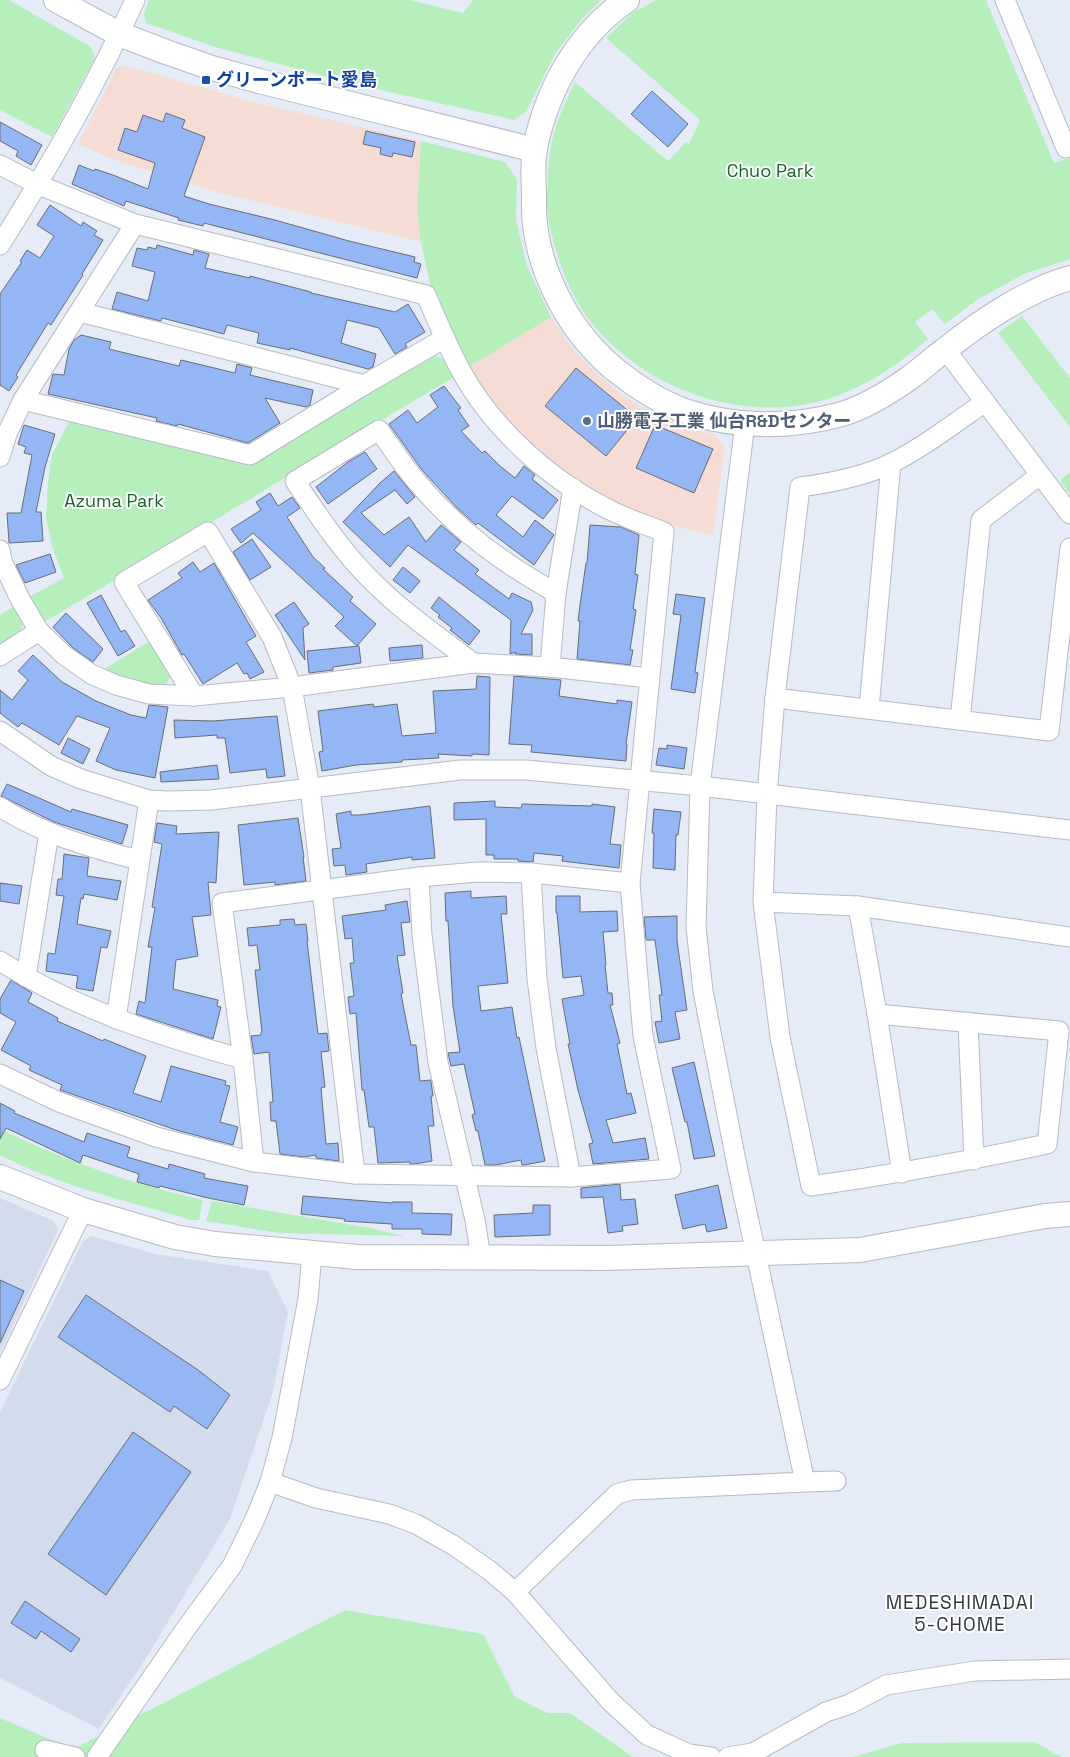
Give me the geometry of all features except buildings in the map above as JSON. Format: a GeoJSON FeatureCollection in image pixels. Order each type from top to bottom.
{"type":"FeatureCollection","features":[{"type":"Feature","properties":{"kind":"street"},"geometry":{"type":"LineString","coordinates":[[56,0],[119,34],[166,52],[259,81],[535,150]]}},
{"type":"Feature","properties":{"kind":"street"},"geometry":{"type":"LineString","coordinates":[[0,245],[39,185],[72,127],[135,0]]}},
{"type":"Feature","properties":{"kind":"street"},"geometry":{"type":"LineString","coordinates":[[627,0],[598,23],[580,44],[565,69],[545,116],[535,150],[534,210],[543,259],[562,304],[587,342],[606,362],[627,379],[685,411],[745,423],[783,423],[817,420],[845,413],[877,399],[901,384],[972,329],[1020,299],[1070,278]]}},
{"type":"Feature","properties":{"kind":"street"},"geometry":{"type":"LineString","coordinates":[[1005,0],[1066,148]]}},
{"type":"Feature","properties":{"kind":"street"},"geometry":{"type":"LineString","coordinates":[[0,165],[39,185],[136,224],[426,295],[461,372],[493,417],[531,456],[573,488],[614,512],[664,532],[630,883],[643,1036],[671,1170],[571,1177],[356,1174],[254,1162],[156,1137],[59,1102],[0,1074]]}},
{"type":"Feature","properties":{"kind":"street"},"geometry":{"type":"LineString","coordinates":[[0,457],[7,434],[23,400],[136,224]]}},
{"type":"Feature","properties":{"kind":"street"},"geometry":{"type":"LineString","coordinates":[[80,312],[364,385]]}},
{"type":"Feature","properties":{"kind":"street"},"geometry":{"type":"LineString","coordinates":[[23,400],[250,455],[445,338]]}},
{"type":"Feature","properties":{"kind":"street"},"geometry":{"type":"LineString","coordinates":[[945,349],[1070,514]]}},
{"type":"Feature","properties":{"kind":"street"},"geometry":{"type":"LineString","coordinates":[[877,1014],[1059,1031],[1047,1144],[902,1173],[811,1186],[780,1037],[763,902],[766,795],[775,698],[800,487],[822,485],[853,478],[891,463],[924,444],[985,402]]}},
{"type":"Feature","properties":{"kind":"street"},"geometry":{"type":"LineString","coordinates":[[745,423],[700,786],[696,927],[703,991],[755,1254],[805,1482]]}},
{"type":"Feature","properties":{"kind":"street"},"geometry":{"type":"LineString","coordinates":[[473,664],[405,611],[369,579],[340,546],[295,481],[379,430],[417,483],[447,515],[515,570],[556,593]]}},
{"type":"Feature","properties":{"kind":"street"},"geometry":{"type":"LineString","coordinates":[[869,709],[891,463]]}},
{"type":"Feature","properties":{"kind":"street"},"geometry":{"type":"LineString","coordinates":[[960,720],[981,520],[1040,475]]}},
{"type":"Feature","properties":{"kind":"street"},"geometry":{"type":"LineString","coordinates":[[550,667],[556,593],[573,488]]}},
{"type":"Feature","properties":{"kind":"street"},"geometry":{"type":"LineString","coordinates":[[194,696],[124,582],[208,532],[272,637],[292,687],[310,788],[356,1174]]}},
{"type":"Feature","properties":{"kind":"street"},"geometry":{"type":"LineString","coordinates":[[775,698],[1049,731],[1070,548]]}},
{"type":"Feature","properties":{"kind":"street"},"geometry":{"type":"LineString","coordinates":[[0,550],[2,561],[20,599],[39,631],[64,655],[92,674],[116,685],[149,694],[194,696],[292,687],[473,664],[550,667],[649,678]]}},
{"type":"Feature","properties":{"kind":"street"},"geometry":{"type":"LineString","coordinates":[[0,656],[39,631]]}},
{"type":"Feature","properties":{"kind":"street"},"geometry":{"type":"LineString","coordinates":[[0,731],[51,766],[107,788],[149,800],[211,800],[460,770],[526,770],[700,786],[1070,830]]}},
{"type":"Feature","properties":{"kind":"street"},"geometry":{"type":"LineString","coordinates":[[116,1019],[149,800]]}},
{"type":"Feature","properties":{"kind":"street"},"geometry":{"type":"LineString","coordinates":[[0,807],[49,833],[97,850],[140,860]]}},
{"type":"Feature","properties":{"kind":"street"},"geometry":{"type":"LineString","coordinates":[[26,978],[49,833]]}},
{"type":"Feature","properties":{"kind":"street"},"geometry":{"type":"LineString","coordinates":[[254,1162],[243,1059],[222,904],[478,872],[531,873],[630,883]]}},
{"type":"Feature","properties":{"kind":"street"},"geometry":{"type":"LineString","coordinates":[[531,873],[537,979],[546,1048],[571,1177]]}},
{"type":"Feature","properties":{"kind":"street"},"geometry":{"type":"LineString","coordinates":[[419,878],[422,935],[438,1062],[475,1220],[481,1258]]}},
{"type":"Feature","properties":{"kind":"street"},"geometry":{"type":"LineString","coordinates":[[763,902],[858,906],[1070,937]]}},
{"type":"Feature","properties":{"kind":"street"},"geometry":{"type":"LineString","coordinates":[[858,906],[902,1173]]}},
{"type":"Feature","properties":{"kind":"street"},"geometry":{"type":"LineString","coordinates":[[0,961],[26,978],[116,1019],[181,1042],[243,1059]]}},
{"type":"Feature","properties":{"kind":"street"},"geometry":{"type":"LineString","coordinates":[[968,1022],[974,1160]]}},
{"type":"Feature","properties":{"kind":"street"},"geometry":{"type":"LineString","coordinates":[[0,1177],[83,1210],[175,1237],[215,1244],[357,1257],[607,1258],[860,1250],[1045,1216],[1070,1214]]}},
{"type":"Feature","properties":{"kind":"street"},"geometry":{"type":"LineString","coordinates":[[0,1380],[83,1210]]}},
{"type":"Feature","properties":{"kind":"street"},"geometry":{"type":"LineString","coordinates":[[97,1757],[187,1627],[232,1566],[255,1519],[270,1482],[282,1438],[308,1299],[312,1254]]}},
{"type":"Feature","properties":{"kind":"street"},"geometry":{"type":"LineString","coordinates":[[516,1592],[617,1494],[631,1490],[836,1481]]}},
{"type":"Feature","properties":{"kind":"street"},"geometry":{"type":"LineString","coordinates":[[270,1482],[316,1498],[389,1514],[416,1524],[454,1545],[490,1570],[516,1592],[611,1702],[647,1735],[689,1754],[711,1757]]}},
{"type":"Feature","properties":{"kind":"street"},"geometry":{"type":"LineString","coordinates":[[728,1757],[752,1753],[826,1712],[850,1704],[886,1685],[975,1671],[1070,1669]]}},
{"type":"Feature","properties":{"kind":"street"},"geometry":{"type":"LineString","coordinates":[[45,1750],[75,1757]]}},
{"type":"Feature","properties":{"kind":"shaded area"},"geometry":{"type":"Polygon","coordinates":[[[124,65],[250,101],[421,141],[417,209],[421,242],[216,192],[111,159],[78,144],[116,69],[124,65]]]}},
{"type":"Feature","properties":{"kind":"shaded area"},"geometry":{"type":"Polygon","coordinates":[[[551,317],[575,352],[622,395],[650,412],[695,430],[714,434],[725,447],[713,536],[671,525],[615,502],[581,484],[554,464],[519,433],[487,397],[467,368],[551,317]]]}},
{"type":"Feature","properties":{"kind":"shaded area"},"geometry":{"type":"Polygon","coordinates":[[[0,1198],[54,1221],[58,1230],[0,1353],[0,1198]]]}},
{"type":"Feature","properties":{"kind":"shaded area"},"geometry":{"type":"Polygon","coordinates":[[[92,1236],[156,1254],[268,1271],[288,1312],[273,1392],[230,1519],[148,1655],[99,1729],[0,1678],[0,1412],[83,1241],[92,1236]]]}},
{"type":"Feature","properties":{"kind":"green space"},"geometry":{"type":"Polygon","coordinates":[[[0,0],[9,0],[91,47],[95,58],[52,137],[0,110],[0,0]]]}},
{"type":"Feature","properties":{"kind":"green space"},"geometry":{"type":"Polygon","coordinates":[[[149,0],[409,0],[463,13],[473,0],[601,0],[580,21],[555,54],[526,112],[514,120],[358,85],[215,47],[146,23],[144,13],[149,0]]]}},
{"type":"Feature","properties":{"kind":"green space","name":"Chuo Park"},"geometry":{"type":"Polygon","coordinates":[[[656,0],[986,0],[1054,163],[1070,158],[1070,259],[1024,274],[977,300],[945,324],[932,309],[915,322],[928,339],[915,350],[888,370],[860,386],[813,403],[783,407],[753,407],[723,403],[694,394],[666,382],[640,367],[616,348],[595,327],[570,287],[558,256],[549,224],[547,209],[548,168],[555,131],[575,82],[668,161],[686,142],[689,144],[700,120],[606,38],[632,13],[656,0]]]}},
{"type":"Feature","properties":{"kind":"green space"},"geometry":{"type":"Polygon","coordinates":[[[421,141],[505,162],[517,179],[516,220],[527,266],[551,317],[467,368],[431,289],[421,242],[417,209],[421,141]]]}},
{"type":"Feature","properties":{"kind":"green space"},"geometry":{"type":"Polygon","coordinates":[[[1022,316],[1070,378],[1070,427],[998,333],[1022,316]]]}},
{"type":"Feature","properties":{"kind":"green space","name":"Azuma Park"},"geometry":{"type":"Polygon","coordinates":[[[430,354],[443,359],[454,377],[41,624],[27,598],[64,578],[52,546],[46,516],[52,455],[70,420],[250,463],[430,354]]]}},
{"type":"Feature","properties":{"kind":"green space"},"geometry":{"type":"Polygon","coordinates":[[[1070,472],[1070,494],[1060,480],[1070,472]]]}},
{"type":"Feature","properties":{"kind":"green space"},"geometry":{"type":"Polygon","coordinates":[[[13,607],[23,623],[20,636],[0,648],[0,615],[13,607]]]}},
{"type":"Feature","properties":{"kind":"green space"},"geometry":{"type":"Polygon","coordinates":[[[151,640],[171,675],[165,687],[134,681],[103,670],[151,640]]]}},
{"type":"Feature","properties":{"kind":"green space"},"geometry":{"type":"Polygon","coordinates":[[[0,1129],[24,1141],[99,1170],[150,1187],[203,1200],[199,1220],[191,1220],[94,1192],[23,1166],[0,1155],[0,1129]]]}},
{"type":"Feature","properties":{"kind":"green space"},"geometry":{"type":"Polygon","coordinates":[[[212,1201],[370,1228],[405,1236],[279,1233],[206,1221],[212,1201]]]}},
{"type":"Feature","properties":{"kind":"green space"},"geometry":{"type":"Polygon","coordinates":[[[345,1610],[483,1634],[515,1697],[547,1713],[570,1713],[633,1757],[0,1757],[0,1718],[73,1749],[345,1610]]]}},
{"type":"Feature","properties":{"kind":"green space"},"geometry":{"type":"Polygon","coordinates":[[[1034,1742],[1062,1757],[853,1757],[902,1743],[1034,1742]]]}},
{"type":"Feature","properties":{"kind":"place","name":"グリーンポート愛島"},"geometry":{"type":"Point","coordinates":[206,80]}},
{"type":"Feature","properties":{"kind":"place","name":"山勝電子工業 仙台R&Dセンター"},"geometry":{"type":"Point","coordinates":[587,421]}},
{"type":"Feature","properties":{"kind":"district","name":"MEDESHIMADAI 5-CHOME"},"geometry":{"type":"Point","coordinates":[960,1613]}}]}
